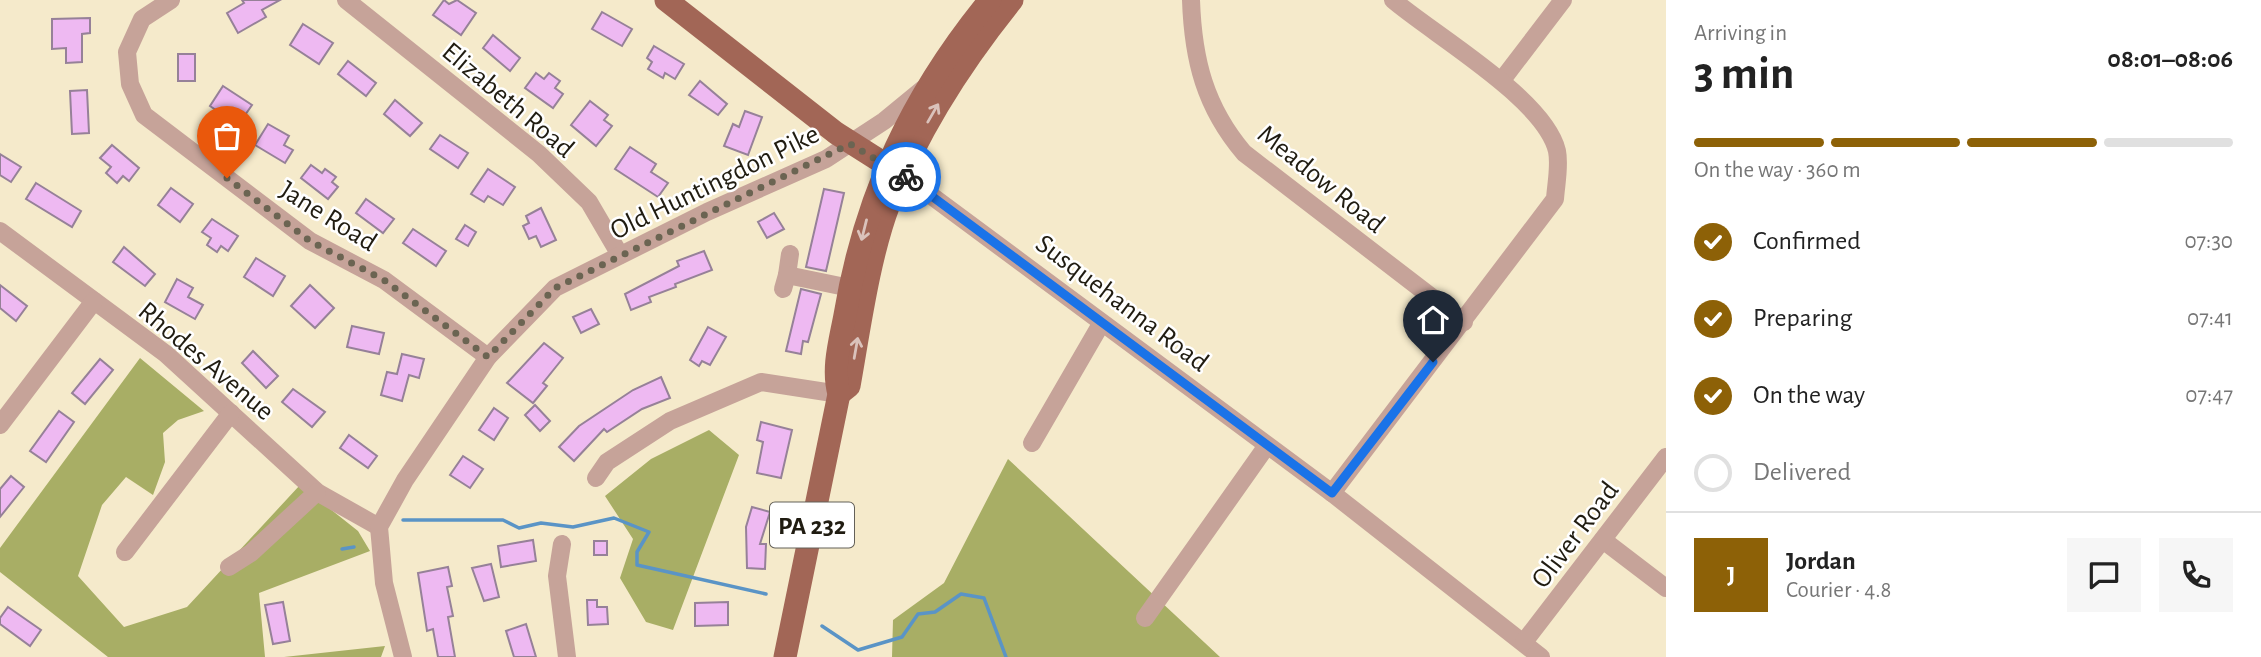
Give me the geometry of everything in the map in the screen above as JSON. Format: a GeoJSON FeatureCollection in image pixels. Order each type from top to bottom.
{"type":"FeatureCollection","features":[{"type":"Feature","properties":{"kind":"main road","name":"Susquehanna Road"},"geometry":{"type":"LineString","coordinates":[[666,0],[850,144],[894,170]]}},
{"type":"Feature","properties":{"kind":"main road","name":"PA 232"},"geometry":{"type":"LineString","coordinates":[[839,394],[849,386],[865,298],[888,206],[894,170],[932,82],[990,0]]}},
{"type":"Feature","properties":{"kind":"main road","name":"PA 232"},"geometry":{"type":"LineString","coordinates":[[785,657],[839,394],[834,376],[850,288],[870,205],[945,93],[1012,0]]}},
{"type":"Feature","properties":{"kind":"street","name":"Jane Road"},"geometry":{"type":"LineString","coordinates":[[171,0],[142,19],[127,52],[130,84],[144,115],[310,241],[384,280],[488,357]]}},
{"type":"Feature","properties":{"kind":"street","name":"Elizabeth Road"},"geometry":{"type":"LineString","coordinates":[[346,0],[540,154],[589,202],[620,255]]}},
{"type":"Feature","properties":{"kind":"street","name":"Meadow Road"},"geometry":{"type":"LineString","coordinates":[[1191,0],[1193,29],[1206,94],[1222,127],[1244,153],[1464,322]]}},
{"type":"Feature","properties":{"kind":"street"},"geometry":{"type":"LineString","coordinates":[[1332,493],[1555,199],[1557,150],[1539,120],[1502,80],[1422,25],[1393,0]]}},
{"type":"Feature","properties":{"kind":"street"},"geometry":{"type":"LineString","coordinates":[[1502,80],[1563,0]]}},
{"type":"Feature","properties":{"kind":"street","name":"Old Huntingdon Pike"},"geometry":{"type":"LineString","coordinates":[[379,527],[405,480],[488,357],[555,288],[825,159],[850,144],[932,82]]}},
{"type":"Feature","properties":{"kind":"street","name":"Susquehanna Road"},"geometry":{"type":"LineString","coordinates":[[894,170],[1266,447],[1332,493],[1541,657]]}},
{"type":"Feature","properties":{"kind":"street","name":"Rhodes Avenue"},"geometry":{"type":"LineString","coordinates":[[0,231],[166,354],[317,492],[379,527]]}},
{"type":"Feature","properties":{"kind":"street"},"geometry":{"type":"LineString","coordinates":[[790,254],[785,282],[850,288]]}},
{"type":"Feature","properties":{"kind":"street"},"geometry":{"type":"LineString","coordinates":[[0,425],[94,301]]}},
{"type":"Feature","properties":{"kind":"street"},"geometry":{"type":"LineString","coordinates":[[1032,443],[1101,324]]}},
{"type":"Feature","properties":{"kind":"street"},"geometry":{"type":"LineString","coordinates":[[596,478],[607,462],[670,421],[761,382],[839,394]]}},
{"type":"Feature","properties":{"kind":"street"},"geometry":{"type":"LineString","coordinates":[[125,552],[231,413]]}},
{"type":"Feature","properties":{"kind":"street"},"geometry":{"type":"LineString","coordinates":[[1145,618],[1266,447]]}},
{"type":"Feature","properties":{"kind":"street","name":"Oliver Road"},"geometry":{"type":"LineString","coordinates":[[1524,642],[1666,457]]}},
{"type":"Feature","properties":{"kind":"street"},"geometry":{"type":"LineString","coordinates":[[229,567],[251,553],[317,492]]}},
{"type":"Feature","properties":{"kind":"street"},"geometry":{"type":"LineString","coordinates":[[379,527],[384,583],[403,657]]}},
{"type":"Feature","properties":{"kind":"street"},"geometry":{"type":"LineString","coordinates":[[1603,540],[1666,588]]}},
{"type":"Feature","properties":{"kind":"street"},"geometry":{"type":"LineString","coordinates":[[562,544],[557,576],[567,657]]}},
{"type":"Feature","properties":{"kind":"green space"},"geometry":{"type":"Polygon","coordinates":[[[140,358],[204,411],[178,420],[163,433],[165,462],[153,495],[126,477],[102,505],[78,576],[124,627],[187,607],[300,485],[358,531],[370,551],[259,593],[265,657],[108,657],[0,572],[0,548],[140,358]]]}},
{"type":"Feature","properties":{"kind":"green space"},"geometry":{"type":"Polygon","coordinates":[[[709,430],[739,455],[673,630],[646,622],[620,578],[633,539],[605,496],[651,459],[709,430]]]}},
{"type":"Feature","properties":{"kind":"green space"},"geometry":{"type":"Polygon","coordinates":[[[1008,459],[1220,657],[892,657],[893,620],[944,583],[1008,459]]]}},
{"type":"Feature","properties":{"kind":"green space"},"geometry":{"type":"Polygon","coordinates":[[[385,646],[381,657],[284,657],[385,646]]]}},
{"type":"Feature","properties":{"kind":"building"},"geometry":{"type":"Polygon","coordinates":[[[242,0],[280,0],[262,10],[266,17],[238,33],[227,13],[244,3],[242,0]]]}},
{"type":"Feature","properties":{"kind":"building"},"geometry":{"type":"Polygon","coordinates":[[[444,0],[449,4],[457,0],[476,13],[461,35],[433,15],[444,0]]]}},
{"type":"Feature","properties":{"kind":"building"},"geometry":{"type":"Polygon","coordinates":[[[602,12],[632,29],[622,46],[592,29],[602,12]]]}},
{"type":"Feature","properties":{"kind":"building"},"geometry":{"type":"Polygon","coordinates":[[[90,18],[90,33],[82,34],[82,62],[66,63],[66,48],[52,49],[52,19],[90,18]]]}},
{"type":"Feature","properties":{"kind":"building"},"geometry":{"type":"Polygon","coordinates":[[[303,24],[333,43],[319,64],[290,45],[303,24]]]}},
{"type":"Feature","properties":{"kind":"building"},"geometry":{"type":"Polygon","coordinates":[[[493,35],[520,58],[510,71],[483,48],[493,35]]]}},
{"type":"Feature","properties":{"kind":"building"},"geometry":{"type":"Polygon","coordinates":[[[654,46],[684,64],[675,79],[665,73],[663,78],[648,69],[652,62],[647,58],[654,46]]]}},
{"type":"Feature","properties":{"kind":"building"},"geometry":{"type":"Polygon","coordinates":[[[178,54],[195,54],[195,81],[178,81],[178,54]]]}},
{"type":"Feature","properties":{"kind":"building"},"geometry":{"type":"Polygon","coordinates":[[[348,61],[376,83],[366,96],[338,74],[348,61]]]}},
{"type":"Feature","properties":{"kind":"building"},"geometry":{"type":"Polygon","coordinates":[[[536,73],[544,79],[549,73],[560,81],[555,88],[563,94],[553,108],[525,88],[536,73]]]}},
{"type":"Feature","properties":{"kind":"building"},"geometry":{"type":"Polygon","coordinates":[[[700,81],[727,104],[718,115],[689,95],[700,81]]]}},
{"type":"Feature","properties":{"kind":"building"},"geometry":{"type":"Polygon","coordinates":[[[223,86],[252,105],[238,125],[210,106],[223,86]]]}},
{"type":"Feature","properties":{"kind":"building"},"geometry":{"type":"Polygon","coordinates":[[[87,90],[89,133],[72,134],[70,91],[87,90]]]}},
{"type":"Feature","properties":{"kind":"building"},"geometry":{"type":"Polygon","coordinates":[[[395,100],[422,123],[410,136],[384,114],[395,100]]]}},
{"type":"Feature","properties":{"kind":"building"},"geometry":{"type":"Polygon","coordinates":[[[590,101],[608,115],[604,120],[612,126],[596,146],[571,125],[590,101]]]}},
{"type":"Feature","properties":{"kind":"building"},"geometry":{"type":"Polygon","coordinates":[[[745,111],[762,117],[748,155],[724,146],[733,124],[739,127],[745,111]]]}},
{"type":"Feature","properties":{"kind":"building"},"geometry":{"type":"Polygon","coordinates":[[[268,124],[289,136],[284,145],[293,150],[285,163],[255,145],[268,124]]]}},
{"type":"Feature","properties":{"kind":"building"},"geometry":{"type":"Polygon","coordinates":[[[440,135],[468,153],[458,168],[430,149],[440,135]]]}},
{"type":"Feature","properties":{"kind":"building"},"geometry":{"type":"Polygon","coordinates":[[[112,145],[139,168],[129,181],[123,176],[117,183],[106,173],[111,167],[100,158],[112,145]]]}},
{"type":"Feature","properties":{"kind":"building"},"geometry":{"type":"Polygon","coordinates":[[[630,147],[656,164],[651,172],[668,183],[658,197],[615,169],[630,147]]]}},
{"type":"Feature","properties":{"kind":"building"},"geometry":{"type":"Polygon","coordinates":[[[0,154],[21,167],[11,182],[0,175],[0,154]]]}},
{"type":"Feature","properties":{"kind":"building"},"geometry":{"type":"Polygon","coordinates":[[[311,165],[322,173],[325,169],[336,177],[332,182],[338,187],[328,199],[301,178],[311,165]]]}},
{"type":"Feature","properties":{"kind":"building"},"geometry":{"type":"Polygon","coordinates":[[[488,169],[515,187],[503,205],[488,196],[484,202],[471,194],[488,169]]]}},
{"type":"Feature","properties":{"kind":"building"},"geometry":{"type":"Polygon","coordinates":[[[36,183],[81,211],[72,227],[26,199],[36,183]]]}},
{"type":"Feature","properties":{"kind":"building"},"geometry":{"type":"Polygon","coordinates":[[[171,188],[193,204],[180,222],[158,205],[171,188]]]}},
{"type":"Feature","properties":{"kind":"building"},"geometry":{"type":"Polygon","coordinates":[[[824,189],[844,193],[826,271],[806,267],[824,189]]]}},
{"type":"Feature","properties":{"kind":"building"},"geometry":{"type":"Polygon","coordinates":[[[366,199],[394,219],[383,233],[356,213],[366,199]]]}},
{"type":"Feature","properties":{"kind":"building"},"geometry":{"type":"Polygon","coordinates":[[[541,208],[556,240],[541,247],[536,236],[529,239],[523,226],[529,223],[526,216],[541,208]]]}},
{"type":"Feature","properties":{"kind":"building"},"geometry":{"type":"Polygon","coordinates":[[[774,213],[784,229],[767,238],[758,222],[774,213]]]}},
{"type":"Feature","properties":{"kind":"building"},"geometry":{"type":"Polygon","coordinates":[[[212,219],[238,236],[228,251],[221,246],[217,252],[207,245],[211,238],[202,232],[212,219]]]}},
{"type":"Feature","properties":{"kind":"building"},"geometry":{"type":"Polygon","coordinates":[[[465,225],[476,232],[468,246],[456,239],[465,225]]]}},
{"type":"Feature","properties":{"kind":"building"},"geometry":{"type":"Polygon","coordinates":[[[413,229],[446,251],[436,266],[403,243],[413,229]]]}},
{"type":"Feature","properties":{"kind":"building"},"geometry":{"type":"Polygon","coordinates":[[[124,247],[155,274],[145,286],[113,262],[124,247]]]}},
{"type":"Feature","properties":{"kind":"building"},"geometry":{"type":"Polygon","coordinates":[[[704,251],[712,270],[675,284],[676,287],[649,297],[651,302],[631,310],[625,294],[679,266],[677,261],[704,251]]]}},
{"type":"Feature","properties":{"kind":"building"},"geometry":{"type":"Polygon","coordinates":[[[256,258],[285,276],[273,296],[244,277],[256,258]]]}},
{"type":"Feature","properties":{"kind":"building"},"geometry":{"type":"Polygon","coordinates":[[[177,279],[193,288],[188,297],[203,305],[195,319],[165,302],[177,279]]]}},
{"type":"Feature","properties":{"kind":"building"},"geometry":{"type":"Polygon","coordinates":[[[0,285],[27,306],[16,321],[0,308],[0,285]]]}},
{"type":"Feature","properties":{"kind":"building"},"geometry":{"type":"Polygon","coordinates":[[[310,285],[334,308],[315,328],[291,306],[310,285]]]}},
{"type":"Feature","properties":{"kind":"building"},"geometry":{"type":"Polygon","coordinates":[[[801,289],[821,294],[808,342],[803,341],[801,354],[786,351],[801,289]]]}},
{"type":"Feature","properties":{"kind":"building"},"geometry":{"type":"Polygon","coordinates":[[[591,309],[599,324],[581,333],[573,317],[591,309]]]}},
{"type":"Feature","properties":{"kind":"building"},"geometry":{"type":"Polygon","coordinates":[[[352,326],[384,333],[379,354],[347,347],[352,326]]]}},
{"type":"Feature","properties":{"kind":"building"},"geometry":{"type":"Polygon","coordinates":[[[708,327],[726,337],[710,365],[702,361],[699,366],[690,360],[708,327]]]}},
{"type":"Feature","properties":{"kind":"building"},"geometry":{"type":"Polygon","coordinates":[[[544,343],[563,358],[543,383],[547,386],[533,403],[507,383],[544,343]]]}},
{"type":"Feature","properties":{"kind":"building"},"geometry":{"type":"Polygon","coordinates":[[[253,351],[278,376],[266,388],[242,363],[253,351]]]}},
{"type":"Feature","properties":{"kind":"building"},"geometry":{"type":"Polygon","coordinates":[[[402,354],[424,359],[419,378],[409,375],[402,401],[381,395],[387,372],[397,374],[402,354]]]}},
{"type":"Feature","properties":{"kind":"building"},"geometry":{"type":"Polygon","coordinates":[[[100,359],[113,370],[85,404],[72,393],[100,359]]]}},
{"type":"Feature","properties":{"kind":"building"},"geometry":{"type":"Polygon","coordinates":[[[661,377],[670,398],[642,409],[607,432],[604,429],[574,461],[559,447],[579,426],[633,390],[661,377]]]}},
{"type":"Feature","properties":{"kind":"building"},"geometry":{"type":"Polygon","coordinates":[[[293,389],[325,412],[312,427],[282,402],[293,389]]]}},
{"type":"Feature","properties":{"kind":"building"},"geometry":{"type":"Polygon","coordinates":[[[535,405],[550,421],[540,431],[525,415],[535,405]]]}},
{"type":"Feature","properties":{"kind":"building"},"geometry":{"type":"Polygon","coordinates":[[[494,408],[508,418],[494,440],[479,430],[494,408]]]}},
{"type":"Feature","properties":{"kind":"building"},"geometry":{"type":"Polygon","coordinates":[[[59,411],[74,422],[46,462],[30,451],[59,411]]]}},
{"type":"Feature","properties":{"kind":"building"},"geometry":{"type":"Polygon","coordinates":[[[761,422],[792,430],[781,478],[757,473],[763,442],[757,440],[761,422]]]}},
{"type":"Feature","properties":{"kind":"building"},"geometry":{"type":"Polygon","coordinates":[[[349,435],[377,456],[368,468],[340,448],[349,435]]]}},
{"type":"Feature","properties":{"kind":"building"},"geometry":{"type":"Polygon","coordinates":[[[463,456],[483,469],[470,488],[450,475],[463,456]]]}},
{"type":"Feature","properties":{"kind":"building"},"geometry":{"type":"Polygon","coordinates":[[[11,476],[24,487],[0,517],[0,489],[11,476]]]}},
{"type":"Feature","properties":{"kind":"building"},"geometry":{"type":"Polygon","coordinates":[[[752,507],[770,512],[760,544],[766,544],[765,569],[747,568],[746,527],[752,507]]]}},
{"type":"Feature","properties":{"kind":"building"},"geometry":{"type":"Polygon","coordinates":[[[533,540],[536,561],[501,567],[498,546],[533,540]]]}},
{"type":"Feature","properties":{"kind":"building"},"geometry":{"type":"Polygon","coordinates":[[[594,541],[607,541],[607,555],[594,555],[594,541]]]}},
{"type":"Feature","properties":{"kind":"building"},"geometry":{"type":"Polygon","coordinates":[[[491,564],[499,597],[484,601],[472,568],[491,564]]]}},
{"type":"Feature","properties":{"kind":"building"},"geometry":{"type":"Polygon","coordinates":[[[448,567],[452,586],[447,587],[453,616],[448,617],[455,657],[438,657],[433,629],[427,631],[418,573],[448,567]]]}},
{"type":"Feature","properties":{"kind":"building"},"geometry":{"type":"Polygon","coordinates":[[[587,600],[597,600],[597,607],[607,607],[608,624],[588,625],[587,600]]]}},
{"type":"Feature","properties":{"kind":"building"},"geometry":{"type":"Polygon","coordinates":[[[283,602],[290,641],[273,644],[265,605],[283,602]]]}},
{"type":"Feature","properties":{"kind":"building"},"geometry":{"type":"Polygon","coordinates":[[[728,602],[728,625],[695,626],[695,603],[728,602]]]}},
{"type":"Feature","properties":{"kind":"building"},"geometry":{"type":"Polygon","coordinates":[[[8,607],[41,630],[30,646],[0,624],[0,618],[8,607]]]}},
{"type":"Feature","properties":{"kind":"building"},"geometry":{"type":"Polygon","coordinates":[[[526,624],[536,657],[514,657],[506,631],[526,624]]]}},
{"type":"Feature","properties":{"kind":"waterway"},"geometry":{"type":"LineString","coordinates":[[403,520],[503,520],[519,528],[541,523],[573,527],[614,518],[649,532],[637,552],[637,565],[766,594]]}},
{"type":"Feature","properties":{"kind":"waterway"},"geometry":{"type":"LineString","coordinates":[[342,549],[354,547]]}},
{"type":"Feature","properties":{"kind":"waterway"},"geometry":{"type":"LineString","coordinates":[[822,626],[858,650],[902,637],[918,614],[935,612],[961,594],[984,598],[1006,657]]}},
{"type":"Feature","properties":{"kind":"way so far"},"geometry":{"type":"LineString","coordinates":[[227,178],[310,241],[384,280],[488,357],[555,288],[707,212],[825,159],[850,144],[906,177]]}},
{"type":"Feature","properties":{"kind":"route"},"geometry":{"type":"LineString","coordinates":[[906,177],[1266,447],[1332,493],[1433,362]]}}]}
